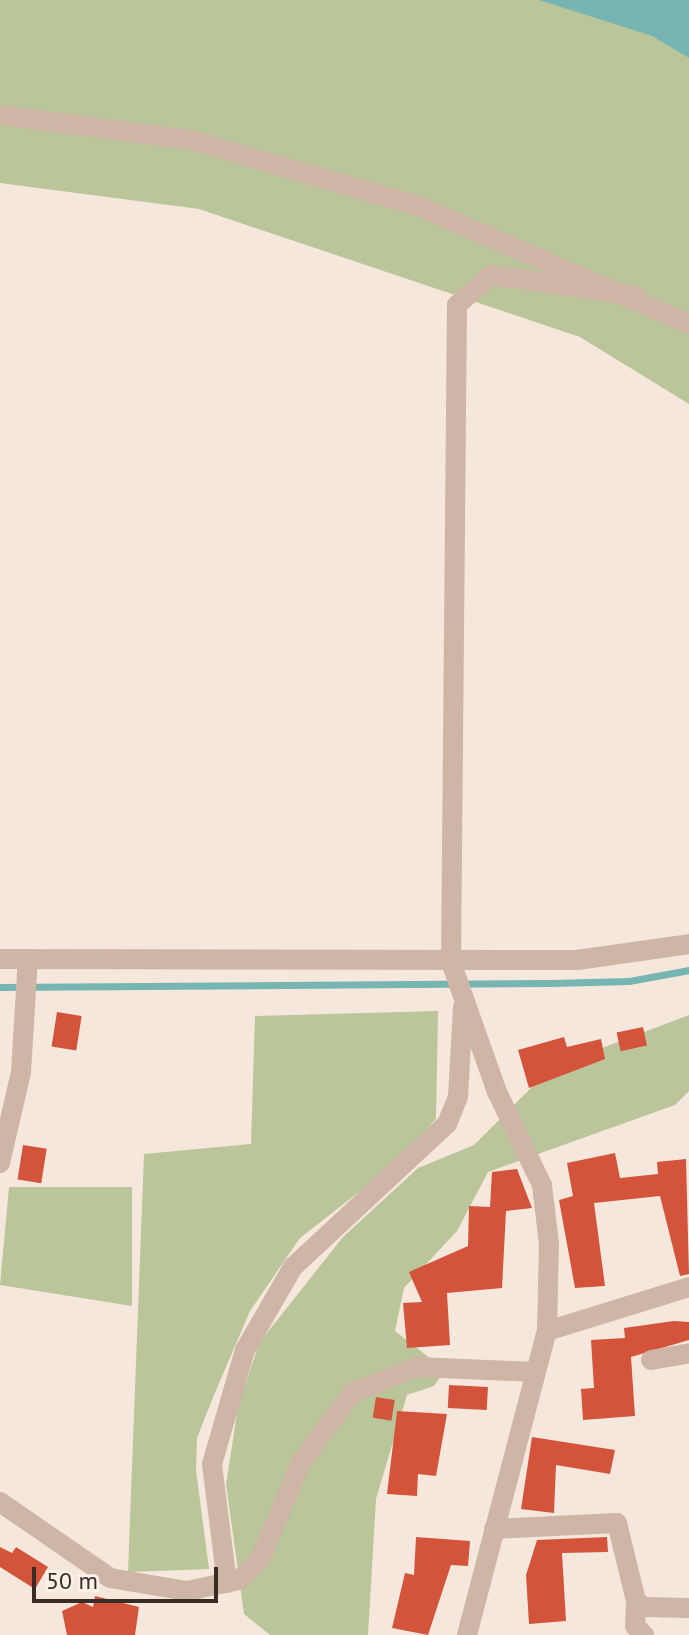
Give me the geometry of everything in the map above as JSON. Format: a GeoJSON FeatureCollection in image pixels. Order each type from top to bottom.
{"type":"FeatureCollection","features":[{"type":"Feature","properties":{"kind":"street"},"geometry":{"type":"LineString","coordinates":[[0,115],[191,140],[418,206],[636,296],[689,324]]}},
{"type":"Feature","properties":{"kind":"street"},"geometry":{"type":"LineString","coordinates":[[467,1635],[547,1331],[542,1185],[497,1092],[451,962],[457,305],[491,275],[636,296]]}},
{"type":"Feature","properties":{"kind":"street"},"geometry":{"type":"LineString","coordinates":[[0,959],[577,960],[689,944]]}},
{"type":"Feature","properties":{"kind":"street"},"geometry":{"type":"LineString","coordinates":[[0,1163],[21,1072],[28,959]]}},
{"type":"Feature","properties":{"kind":"street"},"geometry":{"type":"LineString","coordinates":[[227,1583],[212,1464],[245,1350],[293,1267],[447,1124],[458,1097],[464,996]]}},
{"type":"Feature","properties":{"kind":"street"},"geometry":{"type":"LineString","coordinates":[[547,1331],[689,1287]]}},
{"type":"Feature","properties":{"kind":"street"},"geometry":{"type":"LineString","coordinates":[[651,1360],[689,1353]]}},
{"type":"Feature","properties":{"kind":"street"},"geometry":{"type":"LineString","coordinates":[[0,1502],[110,1578],[187,1591],[227,1583],[260,1560],[301,1462],[352,1393],[417,1367],[535,1372]]}},
{"type":"Feature","properties":{"kind":"street"},"geometry":{"type":"LineString","coordinates":[[494,1529],[617,1523],[636,1601],[635,1626],[644,1635]]}},
{"type":"Feature","properties":{"kind":"street"},"geometry":{"type":"LineString","coordinates":[[636,1601],[689,1608]]}},
{"type":"Feature","properties":{"kind":"green space"},"geometry":{"type":"Polygon","coordinates":[[[0,0],[689,0],[689,404],[580,337],[199,209],[0,183],[0,0]]]}},
{"type":"Feature","properties":{"kind":"green space"},"geometry":{"type":"Polygon","coordinates":[[[438,1011],[436,1119],[396,1163],[300,1238],[250,1311],[214,1395],[197,1438],[196,1470],[209,1569],[128,1572],[144,1154],[251,1144],[255,1016],[438,1011]]]}},
{"type":"Feature","properties":{"kind":"green space"},"geometry":{"type":"Polygon","coordinates":[[[689,1015],[689,1091],[675,1105],[488,1172],[457,1231],[404,1288],[395,1331],[445,1370],[434,1386],[407,1395],[376,1499],[368,1635],[270,1635],[244,1614],[226,1484],[238,1407],[259,1343],[343,1237],[418,1168],[474,1145],[552,1067],[689,1015]]]}},
{"type":"Feature","properties":{"kind":"green space"},"geometry":{"type":"Polygon","coordinates":[[[9,1187],[132,1187],[132,1306],[0,1285],[9,1187]]]}},
{"type":"Feature","properties":{"kind":"water"},"geometry":{"type":"Polygon","coordinates":[[[539,0],[689,0],[689,58],[652,36],[539,0]]]}},
{"type":"Feature","properties":{"kind":"building"},"geometry":{"type":"Polygon","coordinates":[[[57,1012],[82,1016],[76,1050],[52,1047],[57,1012]]]}},
{"type":"Feature","properties":{"kind":"building"},"geometry":{"type":"Polygon","coordinates":[[[643,1027],[647,1046],[621,1051],[617,1033],[643,1027]]]}},
{"type":"Feature","properties":{"kind":"building"},"geometry":{"type":"Polygon","coordinates":[[[564,1037],[567,1047],[601,1039],[605,1059],[529,1088],[518,1050],[564,1037]]]}},
{"type":"Feature","properties":{"kind":"building"},"geometry":{"type":"Polygon","coordinates":[[[23,1145],[47,1149],[41,1183],[18,1180],[23,1145]]]}},
{"type":"Feature","properties":{"kind":"building"},"geometry":{"type":"Polygon","coordinates":[[[615,1153],[620,1178],[658,1174],[657,1162],[686,1159],[689,1274],[680,1276],[660,1196],[594,1203],[605,1286],[575,1288],[559,1200],[573,1196],[567,1163],[615,1153]]]}},
{"type":"Feature","properties":{"kind":"building"},"geometry":{"type":"Polygon","coordinates":[[[517,1169],[532,1208],[506,1211],[502,1288],[447,1293],[450,1345],[407,1348],[403,1303],[422,1302],[409,1272],[468,1246],[469,1206],[490,1207],[492,1172],[517,1169]]]}},
{"type":"Feature","properties":{"kind":"building"},"geometry":{"type":"Polygon","coordinates":[[[689,1322],[689,1340],[631,1357],[635,1416],[583,1420],[581,1389],[594,1388],[591,1340],[625,1338],[624,1328],[689,1322]]]}},
{"type":"Feature","properties":{"kind":"building"},"geometry":{"type":"Polygon","coordinates":[[[449,1385],[488,1387],[487,1410],[448,1408],[449,1385]]]}},
{"type":"Feature","properties":{"kind":"building"},"geometry":{"type":"Polygon","coordinates":[[[376,1397],[395,1400],[391,1421],[373,1418],[376,1397]]]}},
{"type":"Feature","properties":{"kind":"building"},"geometry":{"type":"Polygon","coordinates":[[[397,1411],[447,1414],[436,1476],[418,1474],[417,1496],[387,1494],[397,1411]]]}},
{"type":"Feature","properties":{"kind":"building"},"geometry":{"type":"Polygon","coordinates":[[[532,1437],[615,1450],[610,1474],[556,1465],[554,1513],[521,1509],[532,1437]]]}},
{"type":"Feature","properties":{"kind":"building"},"geometry":{"type":"Polygon","coordinates":[[[416,1537],[470,1541],[468,1566],[451,1565],[428,1635],[392,1628],[405,1573],[414,1575],[416,1537]]]}},
{"type":"Feature","properties":{"kind":"building"},"geometry":{"type":"Polygon","coordinates":[[[607,1537],[608,1552],[562,1553],[566,1621],[529,1624],[526,1575],[537,1540],[607,1537]]]}},
{"type":"Feature","properties":{"kind":"building"},"geometry":{"type":"Polygon","coordinates":[[[0,1547],[12,1553],[16,1547],[48,1567],[35,1589],[0,1567],[0,1547]]]}},
{"type":"Feature","properties":{"kind":"building"},"geometry":{"type":"Polygon","coordinates":[[[95,1596],[139,1607],[135,1635],[67,1635],[62,1611],[82,1602],[93,1607],[95,1596]]]}},
{"type":"Feature","properties":{"kind":"waterway"},"geometry":{"type":"LineString","coordinates":[[0,987],[551,983],[629,981],[689,970]]}}]}
